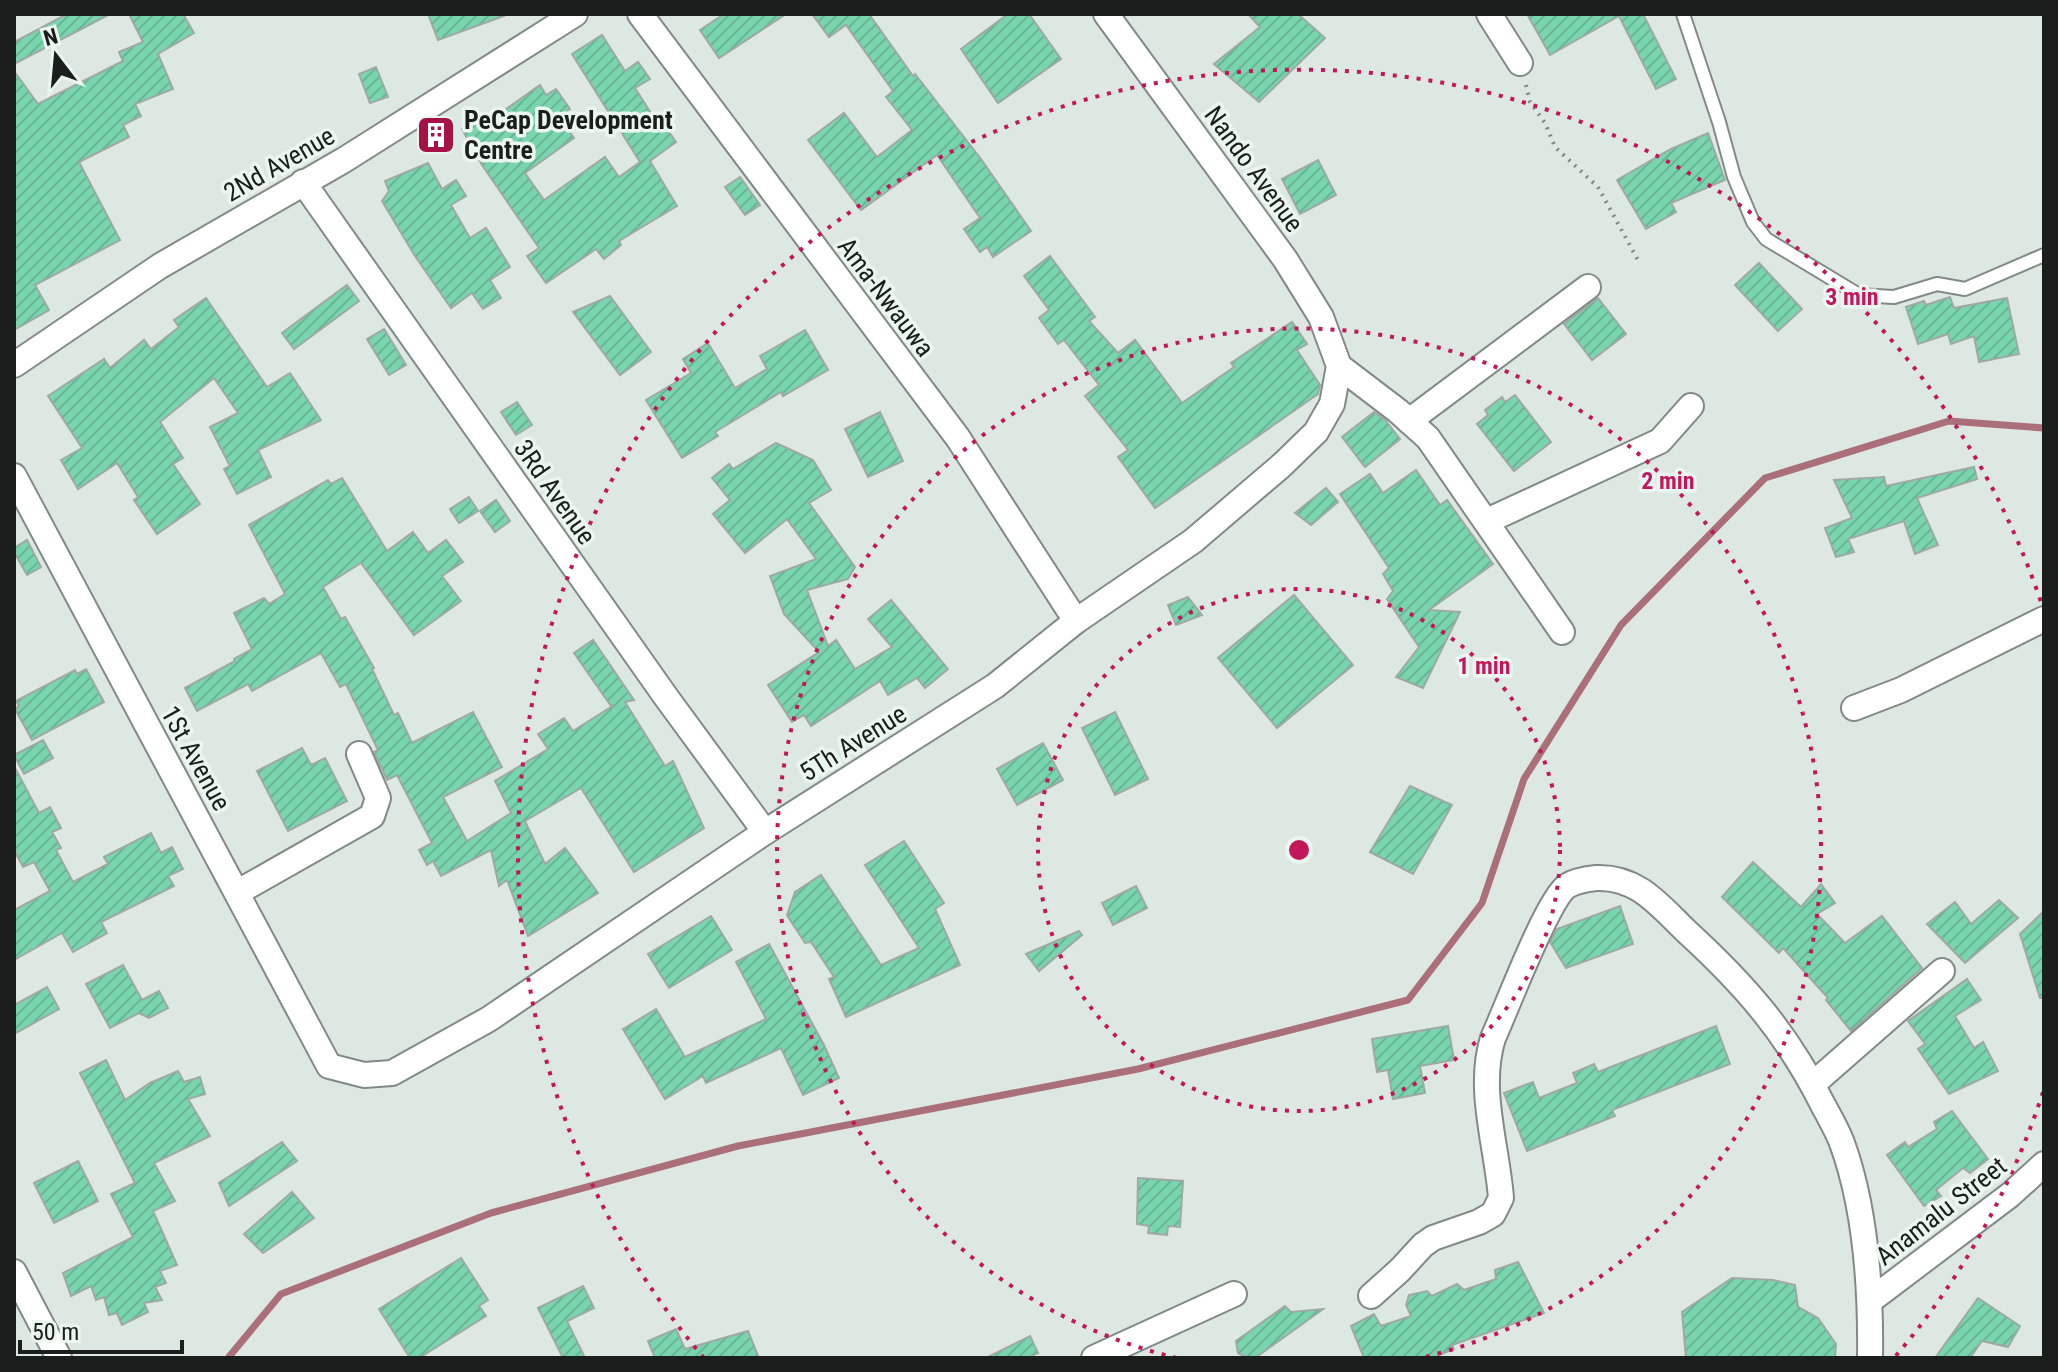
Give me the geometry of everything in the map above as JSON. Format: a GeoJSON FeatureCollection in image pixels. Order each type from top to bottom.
{"type":"FeatureCollection","features":[{"type":"Feature","properties":{"kind":"street","name":"2Nd Avenue"},"geometry":{"type":"LineString","coordinates":[[14,365],[160,266],[344,160],[575,14]]}},
{"type":"Feature","properties":{"kind":"street","name":"Ama-Nwauwa"},"geometry":{"type":"LineString","coordinates":[[640,14],[958,438],[1076,621]]}},
{"type":"Feature","properties":{"kind":"street","name":"Nando Avenue"},"geometry":{"type":"LineString","coordinates":[[1106,14],[1285,259],[1321,317],[1339,366]]}},
{"type":"Feature","properties":{"kind":"street"},"geometry":{"type":"LineString","coordinates":[[1489,14],[1520,63]]}},
{"type":"Feature","properties":{"kind":"street","name":"3Rd Avenue"},"geometry":{"type":"LineString","coordinates":[[303,182],[666,697],[765,832]]}},
{"type":"Feature","properties":{"kind":"street"},"geometry":{"type":"LineString","coordinates":[[1409,421],[1588,287]]}},
{"type":"Feature","properties":{"kind":"street","name":"5Th Avenue"},"geometry":{"type":"LineString","coordinates":[[329,1066],[364,1075],[392,1073],[489,1019],[765,832],[995,686],[1076,621],[1193,541],[1282,465],[1316,432],[1332,404],[1339,366]]}},
{"type":"Feature","properties":{"kind":"street"},"geometry":{"type":"LineString","coordinates":[[1339,366],[1428,438],[1562,632]]}},
{"type":"Feature","properties":{"kind":"street"},"geometry":{"type":"LineString","coordinates":[[1487,521],[1660,441],[1691,406]]}},
{"type":"Feature","properties":{"kind":"street","name":"1St Avenue"},"geometry":{"type":"LineString","coordinates":[[14,476],[329,1066]]}},
{"type":"Feature","properties":{"kind":"street"},"geometry":{"type":"LineString","coordinates":[[1854,708],[1901,690],[2044,619]]}},
{"type":"Feature","properties":{"kind":"street"},"geometry":{"type":"LineString","coordinates":[[238,892],[372,816],[378,798],[359,754]]}},
{"type":"Feature","properties":{"kind":"street"},"geometry":{"type":"LineString","coordinates":[[1371,1296],[1433,1238],[1493,1214],[1501,1198],[1486,1086],[1487,1058],[1551,906],[1566,887],[1587,879],[1614,877],[1642,889],[1736,977],[1776,1025],[1813,1084],[1842,1142],[1855,1186],[1871,1300],[1870,1358]]}},
{"type":"Feature","properties":{"kind":"street"},"geometry":{"type":"LineString","coordinates":[[1813,1084],[1942,971]]}},
{"type":"Feature","properties":{"kind":"street","name":"Anamalu Street"},"geometry":{"type":"LineString","coordinates":[[1871,1300],[2010,1195],[2044,1164]]}},
{"type":"Feature","properties":{"kind":"street"},"geometry":{"type":"LineString","coordinates":[[14,1272],[59,1358]]}},
{"type":"Feature","properties":{"kind":"street"},"geometry":{"type":"LineString","coordinates":[[1094,1358],[1234,1294]]}},
{"type":"Feature","properties":{"kind":"lane"},"geometry":{"type":"LineString","coordinates":[[1683,14],[1734,177],[1753,222],[1766,239],[1859,295],[1894,297],[1937,284],[1965,289],[2044,255]]}},
{"type":"Feature","properties":{"kind":"path"},"geometry":{"type":"LineString","coordinates":[[1520,63],[1530,102],[1545,123],[1555,147],[1598,187],[1639,262]]}},
{"type":"Feature","properties":{"kind":"building"},"geometry":{"type":"Polygon","coordinates":[[[67,14],[110,14],[14,64],[14,42],[67,14]]]}},
{"type":"Feature","properties":{"kind":"building"},"geometry":{"type":"Polygon","coordinates":[[[129,14],[183,14],[194,33],[158,54],[173,89],[135,104],[141,116],[123,125],[129,137],[79,162],[120,240],[35,285],[49,310],[14,330],[14,71],[38,104],[123,61],[119,52],[143,42],[129,14]]]}},
{"type":"Feature","properties":{"kind":"building"},"geometry":{"type":"Polygon","coordinates":[[[428,14],[503,14],[504,16],[438,40],[428,14]]]}},
{"type":"Feature","properties":{"kind":"building"},"geometry":{"type":"Polygon","coordinates":[[[724,14],[786,14],[719,58],[700,30],[724,14]]]}},
{"type":"Feature","properties":{"kind":"building"},"geometry":{"type":"Polygon","coordinates":[[[812,14],[869,14],[913,76],[915,74],[981,159],[1031,231],[993,257],[987,247],[980,252],[964,229],[980,218],[937,155],[861,210],[808,140],[844,113],[877,157],[912,130],[886,97],[893,91],[846,25],[829,37],[812,14]]]}},
{"type":"Feature","properties":{"kind":"building"},"geometry":{"type":"Polygon","coordinates":[[[1008,14],[1029,14],[1061,59],[998,103],[961,49],[1008,14]]]}},
{"type":"Feature","properties":{"kind":"building"},"geometry":{"type":"Polygon","coordinates":[[[1248,14],[1298,14],[1325,38],[1259,102],[1214,64],[1260,27],[1248,14]]]}},
{"type":"Feature","properties":{"kind":"building"},"geometry":{"type":"Polygon","coordinates":[[[1527,14],[1643,14],[1676,79],[1656,89],[1619,16],[1550,55],[1527,14]]]}},
{"type":"Feature","properties":{"kind":"building"},"geometry":{"type":"Polygon","coordinates":[[[602,35],[625,71],[638,62],[650,79],[635,88],[656,121],[660,119],[676,142],[650,161],[677,206],[619,241],[621,245],[604,259],[596,249],[546,283],[527,256],[539,248],[482,165],[462,129],[488,113],[492,119],[540,85],[546,95],[556,89],[570,109],[559,117],[574,138],[525,173],[544,200],[605,157],[619,177],[640,162],[572,54],[602,35]]]}},
{"type":"Feature","properties":{"kind":"building"},"geometry":{"type":"Polygon","coordinates":[[[376,67],[388,97],[370,103],[359,74],[376,67]]]}},
{"type":"Feature","properties":{"kind":"building"},"geometry":{"type":"Polygon","coordinates":[[[1708,133],[1725,180],[1671,203],[1676,212],[1646,229],[1617,180],[1671,149],[1708,133]]]}},
{"type":"Feature","properties":{"kind":"building"},"geometry":{"type":"Polygon","coordinates":[[[1318,160],[1336,195],[1300,214],[1282,179],[1318,160]]]}},
{"type":"Feature","properties":{"kind":"building"},"geometry":{"type":"Polygon","coordinates":[[[428,163],[442,189],[456,180],[466,196],[451,205],[470,238],[486,228],[510,267],[490,280],[501,298],[483,309],[472,293],[451,308],[382,201],[389,191],[385,181],[428,163]]]}},
{"type":"Feature","properties":{"kind":"building"},"geometry":{"type":"Polygon","coordinates":[[[740,177],[760,205],[745,215],[725,187],[740,177]]]}},
{"type":"Feature","properties":{"kind":"building"},"geometry":{"type":"Polygon","coordinates":[[[1050,256],[1095,317],[1089,321],[1118,353],[1135,340],[1182,403],[1234,367],[1231,363],[1292,322],[1307,344],[1297,350],[1320,385],[1318,394],[1155,508],[1118,457],[1128,450],[1085,396],[1099,385],[1064,340],[1058,344],[1039,318],[1049,310],[1024,276],[1050,256]]]}},
{"type":"Feature","properties":{"kind":"building"},"geometry":{"type":"Polygon","coordinates":[[[1759,263],[1802,309],[1778,331],[1735,285],[1759,263]]]}},
{"type":"Feature","properties":{"kind":"building"},"geometry":{"type":"Polygon","coordinates":[[[347,285],[359,301],[294,349],[282,333],[347,285]]]}},
{"type":"Feature","properties":{"kind":"building"},"geometry":{"type":"Polygon","coordinates":[[[610,296],[651,352],[620,375],[573,312],[610,296]]]}},
{"type":"Feature","properties":{"kind":"building"},"geometry":{"type":"Polygon","coordinates":[[[1950,297],[1954,308],[2007,298],[2019,354],[1979,362],[1974,336],[1951,344],[1948,334],[1918,344],[1906,307],[1924,301],[1926,305],[1950,297]]]}},
{"type":"Feature","properties":{"kind":"building"},"geometry":{"type":"Polygon","coordinates":[[[206,298],[267,387],[290,373],[321,420],[258,450],[271,477],[237,494],[224,469],[230,466],[210,427],[238,413],[214,378],[160,422],[183,458],[173,464],[200,504],[157,534],[134,500],[138,497],[117,463],[78,489],[61,460],[82,448],[48,396],[104,359],[110,368],[144,340],[151,349],[179,327],[174,320],[206,298]]]}},
{"type":"Feature","properties":{"kind":"building"},"geometry":{"type":"Polygon","coordinates":[[[1598,298],[1626,334],[1592,360],[1564,324],[1598,298]]]}},
{"type":"Feature","properties":{"kind":"building"},"geometry":{"type":"Polygon","coordinates":[[[384,329],[406,365],[389,375],[367,339],[384,329]]]}},
{"type":"Feature","properties":{"kind":"building"},"geometry":{"type":"Polygon","coordinates":[[[805,330],[828,370],[783,396],[781,392],[715,432],[718,436],[682,458],[646,400],[691,373],[683,359],[708,343],[735,388],[767,369],[760,356],[805,330]]]}},
{"type":"Feature","properties":{"kind":"building"},"geometry":{"type":"Polygon","coordinates":[[[1515,395],[1551,442],[1514,471],[1477,424],[1488,415],[1485,410],[1502,397],[1505,402],[1515,395]]]}},
{"type":"Feature","properties":{"kind":"building"},"geometry":{"type":"Polygon","coordinates":[[[517,402],[532,425],[516,435],[501,412],[517,402]]]}},
{"type":"Feature","properties":{"kind":"building"},"geometry":{"type":"Polygon","coordinates":[[[880,412],[903,461],[868,477],[845,429],[880,412]]]}},
{"type":"Feature","properties":{"kind":"building"},"geometry":{"type":"Polygon","coordinates":[[[1374,412],[1400,439],[1365,467],[1342,437],[1374,412]]]}},
{"type":"Feature","properties":{"kind":"building"},"geometry":{"type":"Polygon","coordinates":[[[776,443],[813,460],[831,490],[809,503],[855,567],[848,579],[807,590],[828,646],[836,640],[855,669],[892,647],[868,619],[891,600],[948,669],[925,688],[917,678],[888,695],[880,681],[811,726],[804,715],[792,722],[768,685],[819,652],[784,614],[770,576],[816,559],[787,519],[745,553],[713,514],[730,500],[712,478],[729,464],[733,469],[776,443]]]}},
{"type":"Feature","properties":{"kind":"building"},"geometry":{"type":"Polygon","coordinates":[[[1974,467],[1977,479],[1917,498],[1938,545],[1915,554],[1904,521],[1848,539],[1854,552],[1836,557],[1825,528],[1852,518],[1834,480],[1884,477],[1886,486],[1974,467]]]}},
{"type":"Feature","properties":{"kind":"building"},"geometry":{"type":"Polygon","coordinates":[[[1416,470],[1440,505],[1447,500],[1493,564],[1429,610],[1460,612],[1423,688],[1396,677],[1419,647],[1387,599],[1393,591],[1383,574],[1389,568],[1340,494],[1370,474],[1383,493],[1416,470]]]}},
{"type":"Feature","properties":{"kind":"building"},"geometry":{"type":"Polygon","coordinates":[[[342,478],[387,551],[413,532],[428,553],[446,540],[463,562],[442,576],[461,601],[414,635],[361,563],[323,587],[341,619],[345,617],[374,668],[394,715],[398,713],[412,743],[473,712],[502,767],[443,797],[467,841],[511,813],[495,781],[548,749],[538,734],[564,718],[573,731],[614,705],[611,706],[574,653],[593,640],[634,700],[625,702],[665,766],[673,761],[704,828],[634,872],[581,788],[525,821],[545,864],[565,848],[598,893],[528,936],[507,880],[499,886],[491,850],[441,876],[433,861],[427,865],[419,850],[432,843],[397,775],[387,780],[374,752],[378,750],[346,684],[340,687],[321,653],[252,691],[248,684],[197,711],[185,688],[252,649],[234,613],[264,598],[269,604],[285,594],[249,525],[328,480],[331,484],[342,478]]]}},
{"type":"Feature","properties":{"kind":"building"},"geometry":{"type":"Polygon","coordinates":[[[1326,488],[1338,502],[1311,525],[1295,513],[1326,488]]]}},
{"type":"Feature","properties":{"kind":"building"},"geometry":{"type":"Polygon","coordinates":[[[469,497],[478,511],[459,523],[450,509],[469,497]]]}},
{"type":"Feature","properties":{"kind":"building"},"geometry":{"type":"Polygon","coordinates":[[[496,500],[510,521],[495,532],[480,511],[496,500]]]}},
{"type":"Feature","properties":{"kind":"building"},"geometry":{"type":"Polygon","coordinates":[[[27,540],[41,567],[27,575],[14,548],[27,540]]]}},
{"type":"Feature","properties":{"kind":"building"},"geometry":{"type":"Polygon","coordinates":[[[1294,595],[1353,665],[1277,728],[1218,658],[1294,595]]]}},
{"type":"Feature","properties":{"kind":"building"},"geometry":{"type":"Polygon","coordinates":[[[1188,597],[1202,615],[1176,625],[1168,605],[1188,597]]]}},
{"type":"Feature","properties":{"kind":"building"},"geometry":{"type":"Polygon","coordinates":[[[86,669],[104,702],[32,740],[15,709],[19,706],[16,701],[75,670],[77,674],[86,669]]]}},
{"type":"Feature","properties":{"kind":"building"},"geometry":{"type":"Polygon","coordinates":[[[1115,712],[1148,779],[1115,795],[1082,728],[1115,712]]]}},
{"type":"Feature","properties":{"kind":"building"},"geometry":{"type":"Polygon","coordinates":[[[43,740],[53,758],[24,774],[14,755],[43,740]]]}},
{"type":"Feature","properties":{"kind":"building"},"geometry":{"type":"Polygon","coordinates":[[[1043,743],[1063,780],[1017,805],[997,769],[1043,743]]]}},
{"type":"Feature","properties":{"kind":"building"},"geometry":{"type":"Polygon","coordinates":[[[302,748],[311,765],[325,758],[347,801],[288,831],[257,771],[302,748]]]}},
{"type":"Feature","properties":{"kind":"building"},"geometry":{"type":"Polygon","coordinates":[[[14,766],[39,813],[50,807],[61,828],[52,832],[61,848],[56,850],[73,882],[108,864],[104,857],[151,833],[161,853],[172,847],[183,869],[168,876],[174,886],[101,922],[107,933],[73,952],[62,933],[14,960],[14,910],[50,891],[34,862],[23,867],[14,850],[14,766]]]}},
{"type":"Feature","properties":{"kind":"building"},"geometry":{"type":"Polygon","coordinates":[[[1410,786],[1452,805],[1413,874],[1370,852],[1410,786]]]}},
{"type":"Feature","properties":{"kind":"building"},"geometry":{"type":"Polygon","coordinates":[[[904,841],[944,903],[935,909],[960,965],[846,1017],[829,979],[834,977],[811,942],[805,943],[787,915],[795,892],[821,875],[881,965],[919,948],[865,865],[904,841]]]}},
{"type":"Feature","properties":{"kind":"building"},"geometry":{"type":"Polygon","coordinates":[[[1753,862],[1801,907],[1821,884],[1835,903],[1817,914],[1845,943],[1882,916],[1922,968],[1851,1031],[1826,1000],[1828,998],[1783,948],[1779,953],[1722,897],[1753,862]]]}},
{"type":"Feature","properties":{"kind":"building"},"geometry":{"type":"Polygon","coordinates":[[[1136,886],[1147,908],[1113,925],[1102,903],[1136,886]]]}},
{"type":"Feature","properties":{"kind":"building"},"geometry":{"type":"Polygon","coordinates":[[[1999,900],[2018,918],[1965,963],[1927,924],[1955,902],[1971,924],[1999,900]]]}},
{"type":"Feature","properties":{"kind":"building"},"geometry":{"type":"Polygon","coordinates":[[[1620,906],[1633,944],[1566,968],[1550,942],[1557,929],[1620,906]]]}},
{"type":"Feature","properties":{"kind":"building"},"geometry":{"type":"Polygon","coordinates":[[[2044,911],[2044,998],[2040,998],[2020,934],[2044,911]]]}},
{"type":"Feature","properties":{"kind":"building"},"geometry":{"type":"Polygon","coordinates":[[[711,916],[732,950],[669,988],[648,954],[711,916]]]}},
{"type":"Feature","properties":{"kind":"building"},"geometry":{"type":"Polygon","coordinates":[[[1079,931],[1082,935],[1039,971],[1026,954],[1079,931]]]}},
{"type":"Feature","properties":{"kind":"building"},"geometry":{"type":"Polygon","coordinates":[[[769,944],[839,1078],[803,1095],[781,1048],[706,1083],[703,1076],[665,1099],[623,1029],[656,1009],[685,1057],[766,1019],[736,962],[769,944]]]}},
{"type":"Feature","properties":{"kind":"building"},"geometry":{"type":"Polygon","coordinates":[[[123,965],[142,1000],[159,991],[168,1008],[149,1018],[139,1013],[110,1028],[86,984],[123,965]]]}},
{"type":"Feature","properties":{"kind":"building"},"geometry":{"type":"Polygon","coordinates":[[[1967,979],[1981,1000],[1955,1016],[1974,1048],[1983,1042],[1998,1071],[1949,1094],[1918,1049],[1925,1044],[1908,1021],[1967,979]]]}},
{"type":"Feature","properties":{"kind":"building"},"geometry":{"type":"Polygon","coordinates":[[[47,987],[59,1009],[14,1034],[14,1005],[47,987]]]}},
{"type":"Feature","properties":{"kind":"building"},"geometry":{"type":"Polygon","coordinates":[[[1448,1026],[1454,1060],[1420,1066],[1425,1093],[1393,1099],[1388,1070],[1377,1072],[1372,1039],[1448,1026]]]}},
{"type":"Feature","properties":{"kind":"building"},"geometry":{"type":"Polygon","coordinates":[[[1716,1026],[1730,1064],[1612,1110],[1615,1116],[1527,1151],[1504,1093],[1533,1082],[1539,1098],[1577,1083],[1573,1073],[1594,1064],[1598,1072],[1716,1026]]]}},
{"type":"Feature","properties":{"kind":"building"},"geometry":{"type":"Polygon","coordinates":[[[106,1060],[125,1100],[150,1083],[178,1071],[184,1082],[200,1077],[205,1094],[188,1099],[210,1136],[154,1163],[175,1201],[153,1211],[177,1265],[160,1271],[166,1283],[155,1287],[162,1300],[144,1303],[148,1312],[122,1325],[117,1313],[109,1315],[104,1297],[96,1300],[91,1286],[71,1296],[63,1273],[133,1237],[111,1194],[135,1183],[80,1073],[106,1060]]]}},
{"type":"Feature","properties":{"kind":"building"},"geometry":{"type":"Polygon","coordinates":[[[1952,1111],[1988,1159],[1970,1173],[1963,1168],[1936,1190],[1941,1196],[1924,1206],[1887,1155],[1905,1142],[1908,1147],[1937,1129],[1934,1122],[1952,1111]]]}},
{"type":"Feature","properties":{"kind":"building"},"geometry":{"type":"Polygon","coordinates":[[[282,1142],[297,1161],[229,1206],[219,1183],[282,1142]]]}},
{"type":"Feature","properties":{"kind":"building"},"geometry":{"type":"Polygon","coordinates":[[[78,1161],[98,1201],[54,1223],[34,1183],[78,1161]]]}},
{"type":"Feature","properties":{"kind":"building"},"geometry":{"type":"Polygon","coordinates":[[[1138,1178],[1183,1181],[1180,1227],[1168,1226],[1167,1235],[1148,1233],[1149,1226],[1137,1224],[1138,1178]]]}},
{"type":"Feature","properties":{"kind":"building"},"geometry":{"type":"Polygon","coordinates":[[[292,1192],[314,1218],[263,1253],[244,1234],[292,1192]]]}},
{"type":"Feature","properties":{"kind":"building"},"geometry":{"type":"Polygon","coordinates":[[[461,1258],[488,1300],[479,1306],[486,1316],[419,1358],[410,1358],[379,1309],[461,1258]]]}},
{"type":"Feature","properties":{"kind":"building"},"geometry":{"type":"Polygon","coordinates":[[[1518,1262],[1544,1313],[1452,1345],[1454,1349],[1432,1358],[1364,1358],[1351,1326],[1374,1314],[1381,1326],[1411,1316],[1406,1305],[1409,1295],[1427,1291],[1432,1296],[1457,1284],[1464,1290],[1496,1279],[1495,1270],[1518,1262]]]}},
{"type":"Feature","properties":{"kind":"building"},"geometry":{"type":"Polygon","coordinates":[[[1732,1278],[1773,1280],[1795,1285],[1798,1307],[1818,1318],[1836,1344],[1835,1358],[1686,1358],[1682,1312],[1732,1278]]]}},
{"type":"Feature","properties":{"kind":"building"},"geometry":{"type":"Polygon","coordinates":[[[583,1286],[594,1308],[567,1321],[585,1358],[563,1358],[538,1308],[583,1286]]]}},
{"type":"Feature","properties":{"kind":"building"},"geometry":{"type":"Polygon","coordinates":[[[1978,1298],[2020,1326],[2008,1347],[1982,1341],[1970,1358],[1935,1358],[1978,1298]]]}},
{"type":"Feature","properties":{"kind":"building"},"geometry":{"type":"Polygon","coordinates":[[[1285,1306],[1291,1312],[1323,1309],[1255,1358],[1238,1353],[1236,1341],[1285,1306]]]}},
{"type":"Feature","properties":{"kind":"building"},"geometry":{"type":"Polygon","coordinates":[[[676,1329],[685,1349],[748,1331],[759,1358],[655,1358],[648,1341],[676,1329]]]}},
{"type":"Feature","properties":{"kind":"building"},"geometry":{"type":"Polygon","coordinates":[[[1030,1336],[1038,1353],[1027,1358],[986,1358],[1030,1336]]]}},
{"type":"Feature","properties":{"kind":"waterway"},"geometry":{"type":"LineString","coordinates":[[228,1358],[281,1294],[491,1213],[738,1146],[1138,1069],[1408,1000],[1482,903],[1524,779],[1621,625],[1765,478],[1949,421],[2044,428]]}},
{"type":"Feature","properties":{"kind":"place","name":"PeCap Development Centre"},"geometry":{"type":"Point","coordinates":[436,135]}}]}
